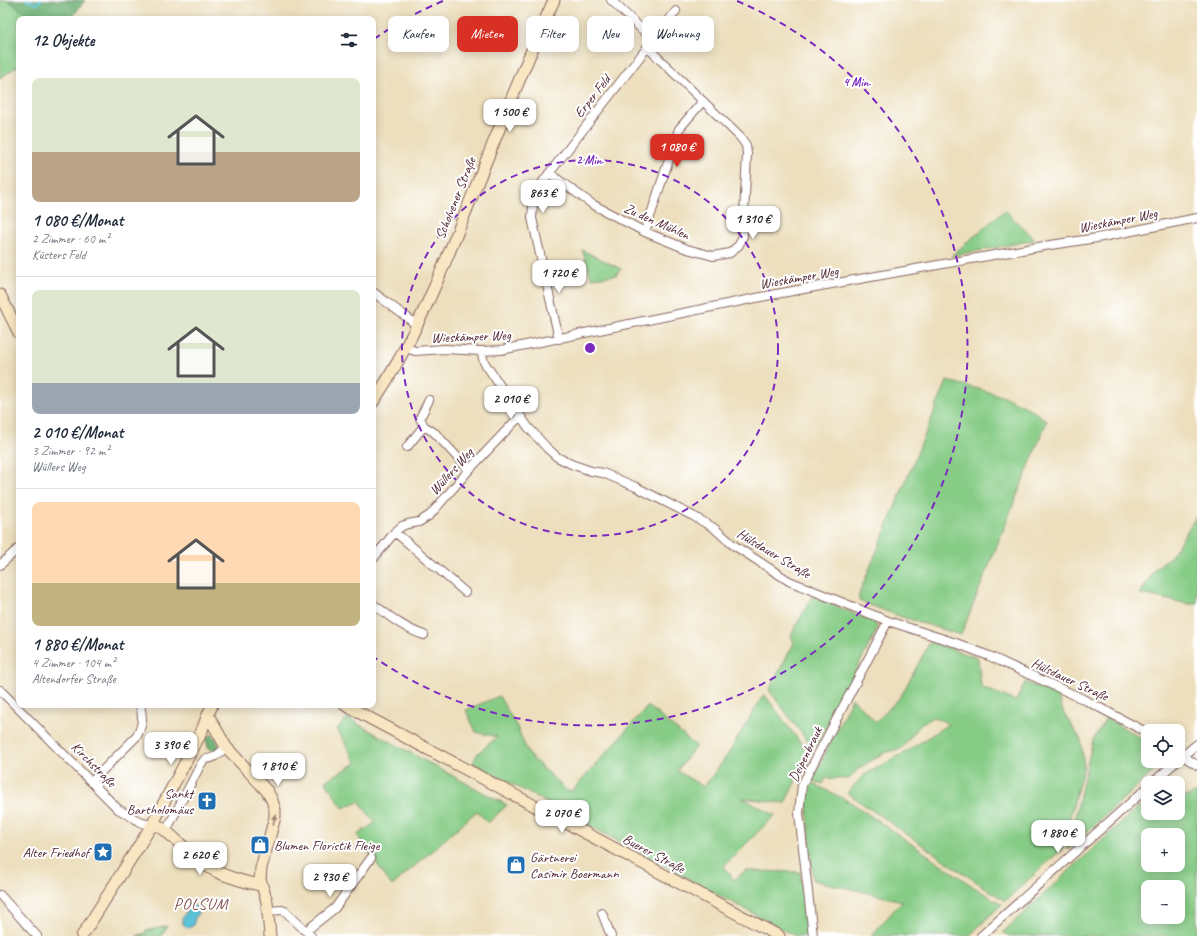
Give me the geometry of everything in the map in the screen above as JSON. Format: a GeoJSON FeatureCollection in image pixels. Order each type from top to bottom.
{"type":"FeatureCollection","features":[{"type":"Feature","properties":{"kind":"main road","name":"Scholvener Straße"},"geometry":{"type":"LineString","coordinates":[[376,397],[406,348],[417,325],[447,258],[517,86],[554,0]]}},
{"type":"Feature","properties":{"kind":"main road"},"geometry":{"type":"LineString","coordinates":[[0,295],[16,327]]}},
{"type":"Feature","properties":{"kind":"main road","name":"Buerer Straße"},"geometry":{"type":"LineString","coordinates":[[352,708],[779,936]]}},
{"type":"Feature","properties":{"kind":"main road"},"geometry":{"type":"LineString","coordinates":[[210,710],[226,747],[267,791],[274,805],[275,817],[261,868],[260,878],[266,894],[270,936]]}},
{"type":"Feature","properties":{"kind":"main road"},"geometry":{"type":"LineString","coordinates":[[82,936],[152,825],[200,735],[210,710]]}},
{"type":"Feature","properties":{"kind":"main road","name":"Kirchstraße"},"geometry":{"type":"LineString","coordinates":[[152,825],[159,826],[207,867],[254,884],[262,885]]}},
{"type":"Feature","properties":{"kind":"street"},"geometry":{"type":"LineString","coordinates":[[611,0],[642,30]]}},
{"type":"Feature","properties":{"kind":"street","name":"Erper Feld"},"geometry":{"type":"LineString","coordinates":[[672,16],[676,11]]}},
{"type":"Feature","properties":{"kind":"street","name":"Erper Feld"},"geometry":{"type":"LineString","coordinates":[[559,339],[532,218],[533,201],[538,190],[549,174],[643,52]]}},
{"type":"Feature","properties":{"kind":"street","name":"Zu den Mühlen"},"geometry":{"type":"LineString","coordinates":[[549,174],[592,204],[645,232],[687,249],[713,256],[730,253],[739,245],[744,236],[746,145],[740,137],[652,52]]}},
{"type":"Feature","properties":{"kind":"street"},"geometry":{"type":"LineString","coordinates":[[645,232],[679,129],[703,101]]}},
{"type":"Feature","properties":{"kind":"street","name":"Wieskämper Weg"},"geometry":{"type":"LineString","coordinates":[[406,348],[415,351],[445,349],[481,351],[501,350],[776,294],[1044,246],[1097,238],[1197,218]]}},
{"type":"Feature","properties":{"kind":"street"},"geometry":{"type":"LineString","coordinates":[[376,294],[417,325]]}},
{"type":"Feature","properties":{"kind":"street","name":"Hülsdauer Straße"},"geometry":{"type":"LineString","coordinates":[[481,351],[484,362],[520,416],[528,427],[557,457],[571,464],[602,473],[636,487],[693,516],[714,528],[732,544],[789,581],[888,621],[956,643],[995,659],[1083,698],[1141,729]]}},
{"type":"Feature","properties":{"kind":"street"},"geometry":{"type":"LineString","coordinates":[[429,400],[420,418],[424,426],[435,433],[469,470]]}},
{"type":"Feature","properties":{"kind":"street","name":"Wüllers Weg"},"geometry":{"type":"LineString","coordinates":[[376,556],[394,532],[402,526],[419,522],[430,515],[469,470],[520,416]]}},
{"type":"Feature","properties":{"kind":"street"},"geometry":{"type":"LineString","coordinates":[[407,447],[424,426]]}},
{"type":"Feature","properties":{"kind":"street"},"geometry":{"type":"LineString","coordinates":[[394,532],[465,592]]}},
{"type":"Feature","properties":{"kind":"street"},"geometry":{"type":"LineString","coordinates":[[0,566],[16,551]]}},
{"type":"Feature","properties":{"kind":"street"},"geometry":{"type":"LineString","coordinates":[[376,606],[414,632],[424,635]]}},
{"type":"Feature","properties":{"kind":"street","name":"Deipenbrauk"},"geometry":{"type":"LineString","coordinates":[[813,936],[799,813],[802,785],[888,621]]}},
{"type":"Feature","properties":{"kind":"street","name":"Kirchstraße"},"geometry":{"type":"LineString","coordinates":[[0,690],[16,706]]}},
{"type":"Feature","properties":{"kind":"street","name":"Kirchstraße"},"geometry":{"type":"LineString","coordinates":[[18,708],[118,809],[142,823],[152,825]]}},
{"type":"Feature","properties":{"kind":"street"},"geometry":{"type":"LineString","coordinates":[[91,782],[137,736],[142,727],[141,708]]}},
{"type":"Feature","properties":{"kind":"street"},"geometry":{"type":"LineString","coordinates":[[1185,753],[1197,744]]}},
{"type":"Feature","properties":{"kind":"street"},"geometry":{"type":"LineString","coordinates":[[166,832],[201,764],[205,759],[211,759],[226,747]]}},
{"type":"Feature","properties":{"kind":"street"},"geometry":{"type":"LineString","coordinates":[[1185,760],[1197,765]]}},
{"type":"Feature","properties":{"kind":"street"},"geometry":{"type":"LineString","coordinates":[[1160,776],[1168,768]]}},
{"type":"Feature","properties":{"kind":"street"},"geometry":{"type":"LineString","coordinates":[[981,936],[1141,793]]}},
{"type":"Feature","properties":{"kind":"street"},"geometry":{"type":"LineString","coordinates":[[268,911],[285,911],[308,934],[336,908],[371,858]]}},
{"type":"Feature","properties":{"kind":"street"},"geometry":{"type":"LineString","coordinates":[[0,895],[37,936]]}},
{"type":"Feature","properties":{"kind":"street"},"geometry":{"type":"LineString","coordinates":[[602,913],[611,936]]}},
{"type":"Feature","properties":{"kind":"green space"},"geometry":{"type":"Polygon","coordinates":[[[0,0],[8,0],[30,16],[16,16],[16,67],[0,78],[0,0]]]}},
{"type":"Feature","properties":{"kind":"green space"},"geometry":{"type":"Polygon","coordinates":[[[8,0],[85,0],[73,16],[30,16],[8,0]]]}},
{"type":"Feature","properties":{"kind":"green space"},"geometry":{"type":"Polygon","coordinates":[[[1005,210],[1035,240],[951,256],[1005,210]]]}},
{"type":"Feature","properties":{"kind":"green space"},"geometry":{"type":"Polygon","coordinates":[[[582,250],[621,269],[616,275],[592,278],[582,250]]]}},
{"type":"Feature","properties":{"kind":"green space"},"geometry":{"type":"Polygon","coordinates":[[[947,381],[983,390],[1009,399],[1037,413],[1047,421],[961,635],[899,616],[859,601],[859,594],[947,381]]]}},
{"type":"Feature","properties":{"kind":"green space"},"geometry":{"type":"Polygon","coordinates":[[[1197,515],[1197,604],[1189,604],[1140,594],[1155,569],[1172,555],[1197,515]]]}},
{"type":"Feature","properties":{"kind":"green space"},"geometry":{"type":"Polygon","coordinates":[[[812,596],[874,622],[878,628],[814,750],[769,690],[794,643],[791,635],[812,596]]]}},
{"type":"Feature","properties":{"kind":"green space"},"geometry":{"type":"Polygon","coordinates":[[[930,642],[978,658],[981,687],[1016,701],[1025,682],[1058,697],[1064,714],[1081,740],[1084,765],[1061,850],[1005,901],[847,793],[864,775],[906,752],[948,724],[933,717],[922,723],[901,749],[886,752],[859,768],[849,779],[826,778],[823,784],[812,780],[852,698],[876,722],[901,696],[930,642]]]}},
{"type":"Feature","properties":{"kind":"green space"},"geometry":{"type":"Polygon","coordinates":[[[764,694],[809,754],[785,803],[742,798],[775,815],[724,866],[734,880],[745,871],[800,872],[809,936],[795,936],[473,763],[477,754],[497,737],[476,732],[466,710],[499,696],[517,727],[529,755],[567,791],[572,791],[648,706],[696,746],[677,771],[704,787],[728,754],[764,694]]]}},
{"type":"Feature","properties":{"kind":"green space"},"geometry":{"type":"Polygon","coordinates":[[[347,718],[507,805],[488,823],[477,811],[392,886],[357,835],[375,823],[359,801],[343,808],[325,781],[356,763],[337,729],[347,718]]]}},
{"type":"Feature","properties":{"kind":"green space"},"geometry":{"type":"Polygon","coordinates":[[[1106,718],[1141,738],[1141,768],[1157,768],[1148,776],[1141,776],[1141,783],[1067,850],[1093,740],[1106,718]]]}},
{"type":"Feature","properties":{"kind":"green space"},"geometry":{"type":"Polygon","coordinates":[[[211,734],[219,746],[215,752],[208,748],[206,739],[211,734]]]}},
{"type":"Feature","properties":{"kind":"green space"},"geometry":{"type":"Polygon","coordinates":[[[808,781],[852,803],[980,891],[1002,904],[969,936],[871,936],[902,901],[813,880],[806,790],[808,781]]]}},
{"type":"Feature","properties":{"kind":"green space"},"geometry":{"type":"Polygon","coordinates":[[[1197,792],[1197,936],[1009,936],[1003,932],[1139,806],[1141,808],[1141,820],[1185,820],[1185,797],[1197,792]]]}},
{"type":"Feature","properties":{"kind":"green space"},"geometry":{"type":"Polygon","coordinates":[[[167,926],[161,936],[136,936],[145,933],[146,931],[167,926]]]}},
{"type":"Feature","properties":{"kind":"water"},"geometry":{"type":"Polygon","coordinates":[[[192,904],[196,906],[199,911],[193,926],[187,928],[183,924],[182,919],[188,906],[192,904]]]}},
{"type":"Feature","properties":{"kind":"waterway"},"geometry":{"type":"LineString","coordinates":[[27,0],[37,4],[41,0]]}},
{"type":"Feature","properties":{"kind":"place","name":"Sankt Bartholomäus"},"geometry":{"type":"Point","coordinates":[207,801]}},
{"type":"Feature","properties":{"kind":"place","name":"Blumen Floristik Fleige"},"geometry":{"type":"Point","coordinates":[260,845]}},
{"type":"Feature","properties":{"kind":"place","name":"Alter Friedhof"},"geometry":{"type":"Point","coordinates":[103,852]}},
{"type":"Feature","properties":{"kind":"place","name":"Gärtnerei Casimir Boermann"},"geometry":{"type":"Point","coordinates":[516,865]}},
{"type":"Feature","properties":{"kind":"district","name":"POLSUM"},"geometry":{"type":"Point","coordinates":[201,903]}}]}
